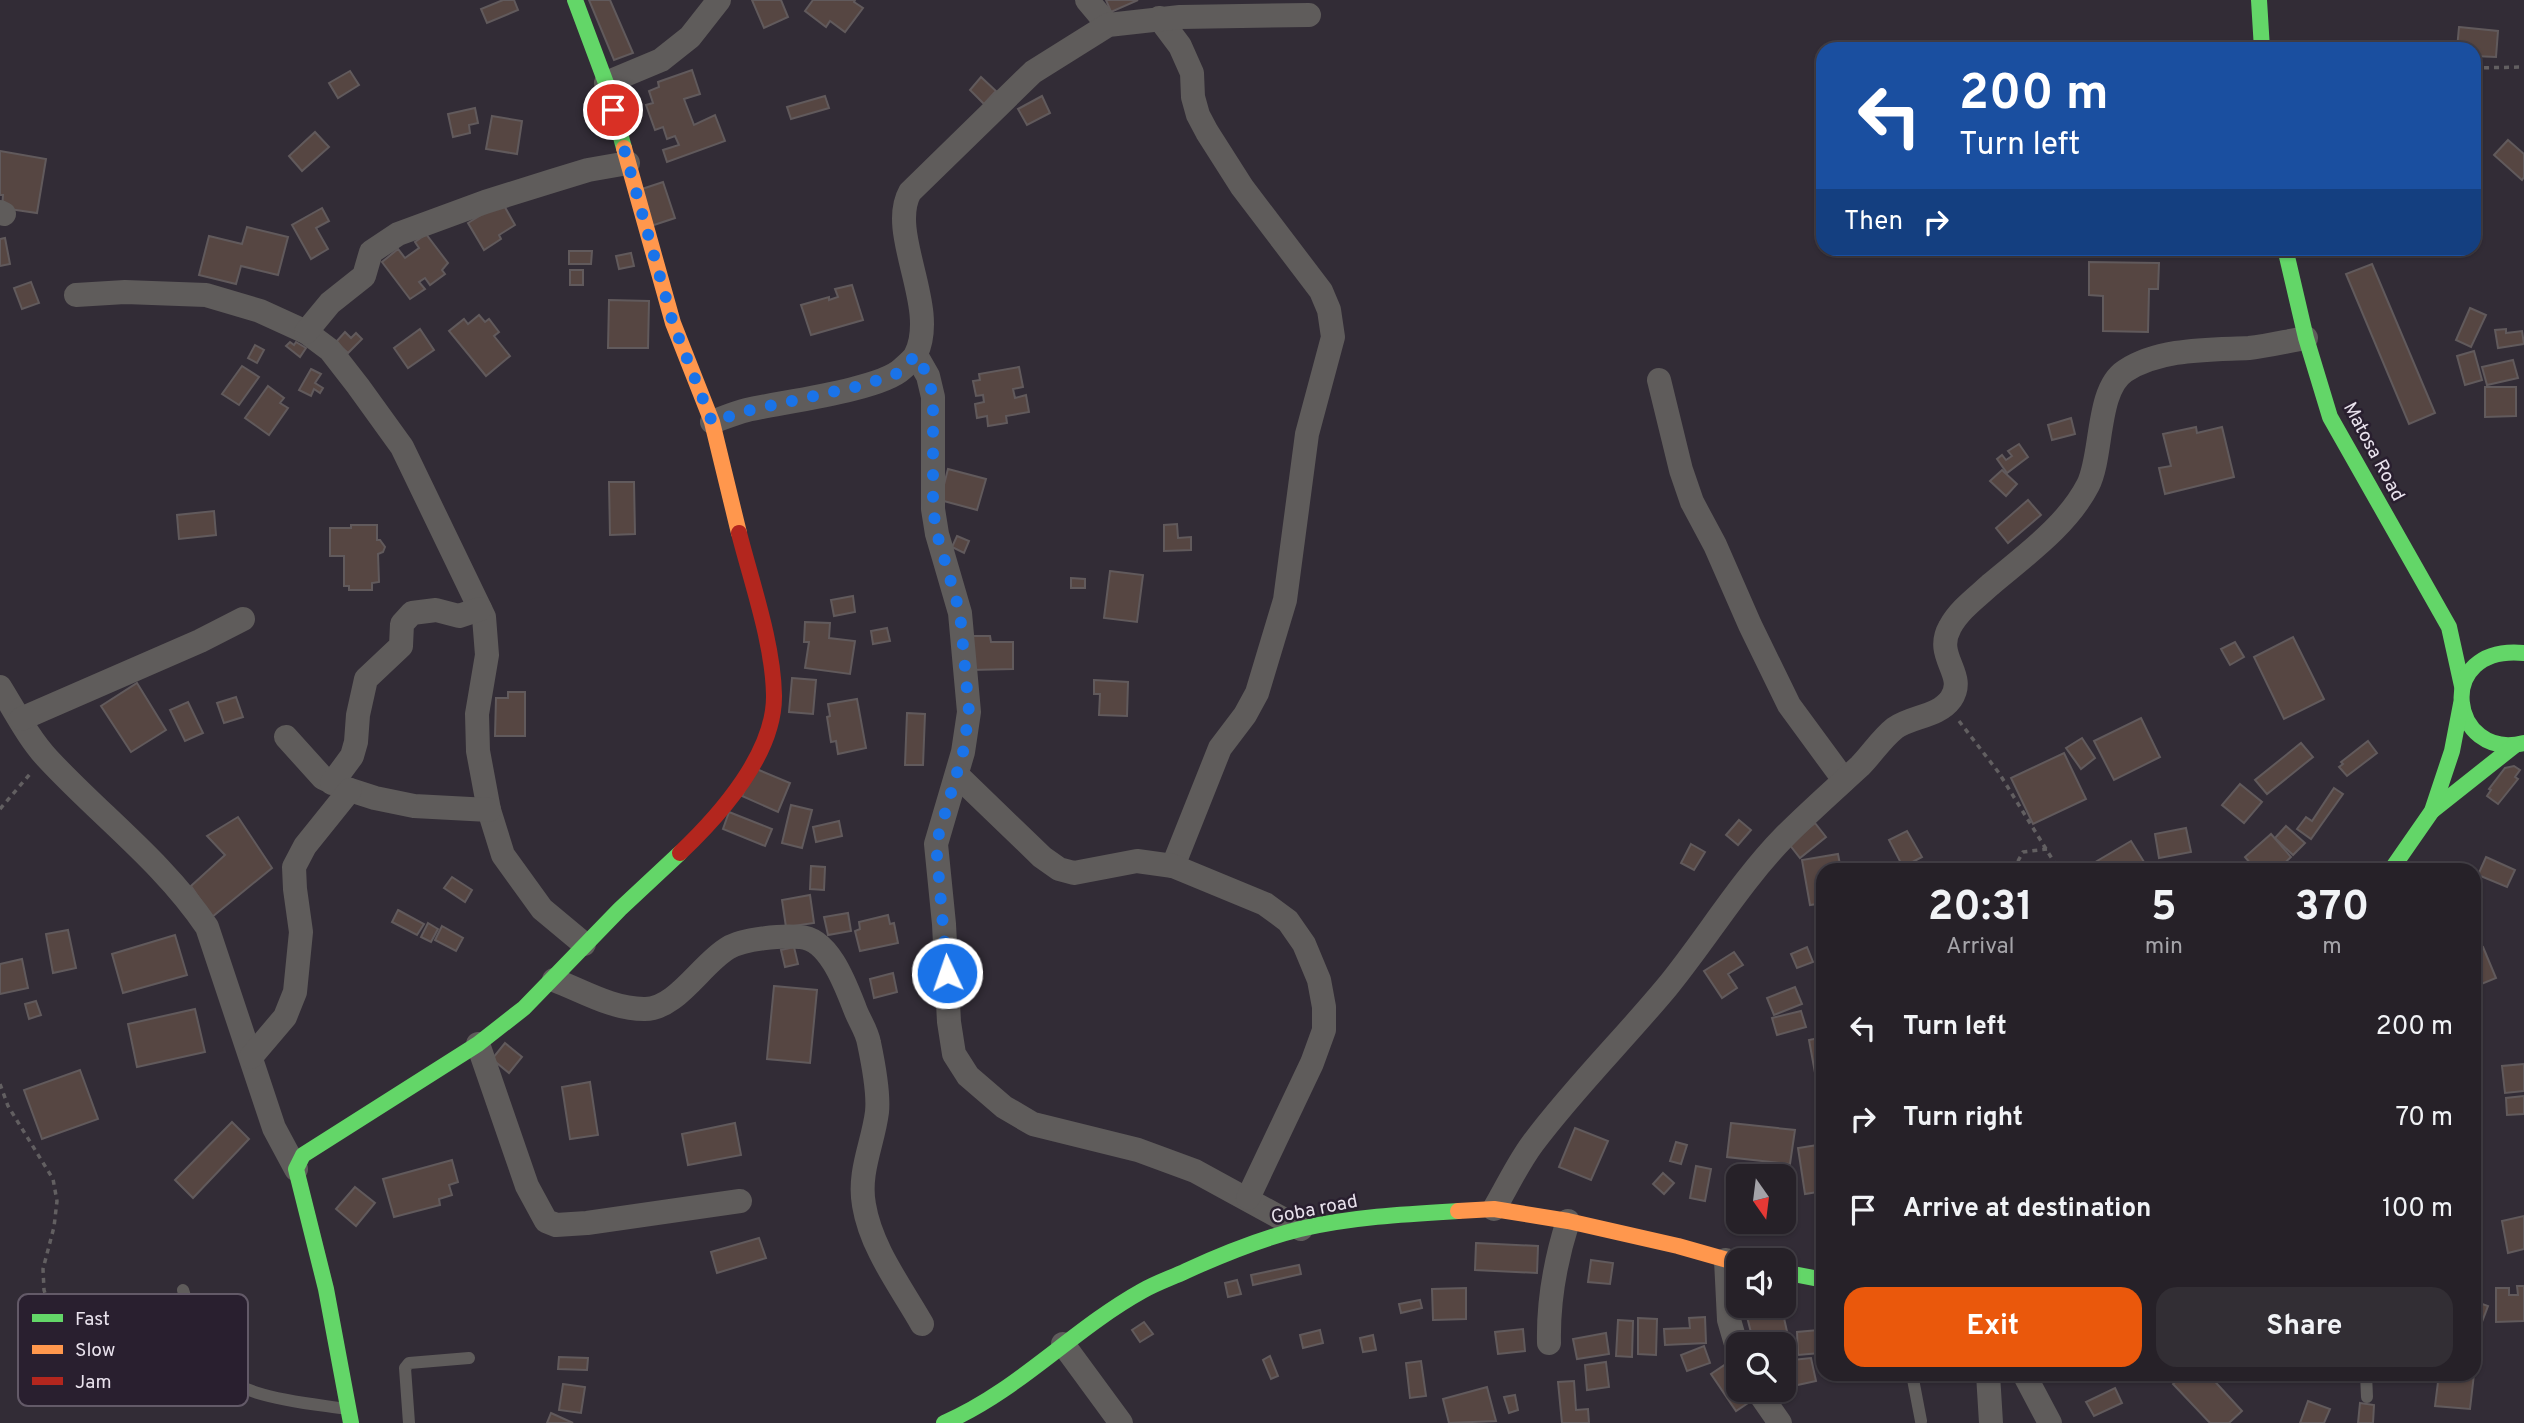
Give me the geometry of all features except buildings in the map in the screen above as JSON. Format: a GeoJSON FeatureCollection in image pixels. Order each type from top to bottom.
{"type":"FeatureCollection","features":[{"type":"Feature","properties":{"kind":"street"},"geometry":{"type":"LineString","coordinates":[[296,1169],[303,1155],[478,1044],[554,980],[584,944],[707,827],[725,806],[763,746],[771,721],[774,696],[769,652],[712,422],[673,323],[606,83],[575,0]]}},
{"type":"Feature","properties":{"kind":"street"},"geometry":{"type":"LineString","coordinates":[[606,83],[661,60],[690,37],[719,0]]}},
{"type":"Feature","properties":{"kind":"street"},"geometry":{"type":"LineString","coordinates":[[1087,0],[1108,25]]}},
{"type":"Feature","properties":{"kind":"street"},"geometry":{"type":"LineString","coordinates":[[2259,0],[2262,42]]}},
{"type":"Feature","properties":{"kind":"street"},"geometry":{"type":"LineString","coordinates":[[712,422],[746,411],[864,385],[898,373],[916,355],[922,326],[903,218],[904,203],[910,192],[1033,72],[1108,25],[1159,18],[1308,15]]}},
{"type":"Feature","properties":{"kind":"street"},"geometry":{"type":"LineString","coordinates":[[1159,18],[1181,46],[1192,74],[1198,116],[1206,132],[1242,187],[1321,291],[1329,310],[1333,337],[1307,434],[1281,614],[1256,693],[1245,715],[1220,748],[1173,866]]}},
{"type":"Feature","properties":{"kind":"street"},"geometry":{"type":"LineString","coordinates":[[306,332],[330,303],[364,276],[371,252],[398,234],[552,181],[588,170],[628,163]]}},
{"type":"Feature","properties":{"kind":"street","name":"Matosa Road"},"geometry":{"type":"LineString","coordinates":[[2287,256],[2306,338],[2330,417],[2449,627],[2462,686]]}},
{"type":"Feature","properties":{"kind":"street"},"geometry":{"type":"LineString","coordinates":[[76,295],[125,292],[206,295],[260,311],[306,332],[330,350],[402,447],[484,617],[487,655],[477,714],[478,751],[489,810],[503,855],[542,909],[584,944]]}},
{"type":"Feature","properties":{"kind":"street"},"geometry":{"type":"LineString","coordinates":[[1494,1209],[1531,1145],[1575,1090],[1669,985],[1744,885],[1783,839],[1897,727],[1937,711],[1951,699],[1957,685],[1954,671],[1946,659],[1944,641],[1950,626],[1965,607],[2052,531],[2074,507],[2088,484],[2096,462],[2101,419],[2111,390],[2122,373],[2143,363],[2186,351],[2225,347],[2251,348],[2306,338]]}},
{"type":"Feature","properties":{"kind":"street"},"geometry":{"type":"LineString","coordinates":[[916,355],[928,376],[933,397],[933,509],[937,534],[960,613],[969,712],[963,752],[936,844],[944,924],[949,1022],[954,1054],[968,1076],[1004,1107],[1033,1124],[1138,1150],[1195,1171],[1301,1229]]}},
{"type":"Feature","properties":{"kind":"street"},"geometry":{"type":"LineString","coordinates":[[1659,380],[1681,470],[1692,502],[1715,545],[1789,705],[1844,780]]}},
{"type":"Feature","properties":{"kind":"street","name":"Matosa Road"},"geometry":{"type":"LineString","coordinates":[[2424,585],[2466,623]]}},
{"type":"Feature","properties":{"kind":"street"},"geometry":{"type":"LineString","coordinates":[[251,1057],[285,1017],[295,992],[301,932],[294,867],[341,786],[356,742],[358,715],[366,680],[401,646],[402,624],[412,613],[436,610],[459,616],[480,609]]}},
{"type":"Feature","properties":{"kind":"street"},"geometry":{"type":"LineString","coordinates":[[21,719],[189,646],[243,619]]}},
{"type":"Feature","properties":{"kind":"street"},"geometry":{"type":"LineString","coordinates":[[2484,637],[2503,651]]}},
{"type":"Feature","properties":{"kind":"street"},"geometry":{"type":"LineString","coordinates":[[2432,811],[2452,751],[2462,686],[2470,669],[2485,657],[2503,651],[2524,653]]}},
{"type":"Feature","properties":{"kind":"street"},"geometry":{"type":"LineString","coordinates":[[0,687],[46,757],[162,869],[207,927],[274,1128],[296,1169],[323,1277],[349,1416]]}},
{"type":"Feature","properties":{"kind":"street"},"geometry":{"type":"LineString","coordinates":[[2460,704],[2466,722],[2479,736],[2495,744],[2519,744]]}},
{"type":"Feature","properties":{"kind":"street"},"geometry":{"type":"LineString","coordinates":[[286,737],[323,778],[341,786],[375,798],[414,806],[489,810]]}},
{"type":"Feature","properties":{"kind":"street"},"geometry":{"type":"LineString","coordinates":[[2395,863],[2432,811],[2519,744]]}},
{"type":"Feature","properties":{"kind":"street"},"geometry":{"type":"LineString","coordinates":[[957,775],[1042,857],[1059,869],[1074,873],[1137,862],[1173,866],[1265,904],[1288,921],[1304,944],[1319,980],[1324,1007],[1324,1030],[1312,1063],[1248,1198]]}},
{"type":"Feature","properties":{"kind":"street"},"geometry":{"type":"LineString","coordinates":[[554,980],[629,1009],[648,1010],[664,1004],[729,947],[752,940],[797,936],[809,937],[823,950],[847,986],[869,1041],[877,1112],[865,1162],[862,1189],[864,1207],[880,1251],[922,1324]]}},
{"type":"Feature","properties":{"kind":"street"},"geometry":{"type":"LineString","coordinates":[[478,1044],[527,1186],[546,1221],[556,1225],[587,1223],[740,1201]]}},
{"type":"Feature","properties":{"kind":"street","name":"Goba road"},"geometry":{"type":"LineString","coordinates":[[944,1423],[974,1410],[1021,1378],[1063,1344],[1142,1291],[1237,1248],[1301,1229],[1404,1214],[1494,1209],[1568,1221],[1726,1259]]}},
{"type":"Feature","properties":{"kind":"street"},"geometry":{"type":"LineString","coordinates":[[1549,1343],[1548,1307],[1556,1256],[1568,1221]]}},
{"type":"Feature","properties":{"kind":"street"},"geometry":{"type":"LineString","coordinates":[[1796,1275],[1816,1278]]}},
{"type":"Feature","properties":{"kind":"street"},"geometry":{"type":"LineString","coordinates":[[1063,1344],[1121,1423]]}},
{"type":"Feature","properties":{"kind":"street"},"geometry":{"type":"LineString","coordinates":[[1988,1381],[1990,1423]]}},
{"type":"Feature","properties":{"kind":"street"},"geometry":{"type":"LineString","coordinates":[[2028,1381],[2050,1423]]}},
{"type":"Feature","properties":{"kind":"street"},"geometry":{"type":"LineString","coordinates":[[1765,1402],[1780,1423]]}},
{"type":"Feature","properties":{"kind":"lane"},"geometry":{"type":"LineString","coordinates":[[183,1290],[184,1294]]}},
{"type":"Feature","properties":{"kind":"lane"},"geometry":{"type":"LineString","coordinates":[[409,1423],[405,1368],[409,1363],[469,1358]]}},
{"type":"Feature","properties":{"kind":"lane"},"geometry":{"type":"LineString","coordinates":[[1913,1381],[1921,1421]]}},
{"type":"Feature","properties":{"kind":"lane"},"geometry":{"type":"LineString","coordinates":[[2366,1381],[2367,1397]]}},
{"type":"Feature","properties":{"kind":"lane"},"geometry":{"type":"LineString","coordinates":[[248,1390],[349,1416]]}},
{"type":"Feature","properties":{"kind":"path"},"geometry":{"type":"LineString","coordinates":[[2481,68],[2524,67]]}},
{"type":"Feature","properties":{"kind":"path"},"geometry":{"type":"LineString","coordinates":[[1945,704],[1999,773],[2055,863]]}},
{"type":"Feature","properties":{"kind":"path"},"geometry":{"type":"LineString","coordinates":[[0,809],[46,757]]}},
{"type":"Feature","properties":{"kind":"path"},"geometry":{"type":"LineString","coordinates":[[2017,863],[2023,852],[2048,849]]}},
{"type":"Feature","properties":{"kind":"path"},"geometry":{"type":"LineString","coordinates":[[0,1084],[8,1107],[53,1179],[57,1200],[54,1227],[43,1269],[45,1294]]}},
{"type":"Feature","properties":{"kind":"traffic: fast"},"geometry":{"type":"LineString","coordinates":[[575,0],[606,83],[624,148]]}},
{"type":"Feature","properties":{"kind":"traffic: fast"},"geometry":{"type":"LineString","coordinates":[[2259,0],[2262,42]]}},
{"type":"Feature","properties":{"kind":"traffic: fast"},"geometry":{"type":"LineString","coordinates":[[2287,256],[2306,338],[2330,417],[2449,627],[2462,686]]}},
{"type":"Feature","properties":{"kind":"traffic: fast"},"geometry":{"type":"LineString","coordinates":[[2524,653],[2495,655],[2475,666],[2464,683],[2462,702],[2467,721],[2480,736],[2499,744],[2524,743]]}},
{"type":"Feature","properties":{"kind":"traffic: fast"},"geometry":{"type":"LineString","coordinates":[[2396,863],[2432,811],[2452,751],[2461,704]]}},
{"type":"Feature","properties":{"kind":"traffic: fast"},"geometry":{"type":"LineString","coordinates":[[2432,811],[2514,746]]}},
{"type":"Feature","properties":{"kind":"traffic: fast"},"geometry":{"type":"LineString","coordinates":[[351,1423],[326,1289],[296,1169],[303,1155],[478,1044],[524,1008],[620,909],[680,853]]}},
{"type":"Feature","properties":{"kind":"traffic: fast"},"geometry":{"type":"LineString","coordinates":[[944,1423],[996,1394],[1142,1291],[1228,1253],[1271,1237],[1319,1225],[1458,1211]]}},
{"type":"Feature","properties":{"kind":"traffic: fast"},"geometry":{"type":"LineString","coordinates":[[1796,1275],[1816,1278]]}},
{"type":"Feature","properties":{"kind":"traffic: slow"},"geometry":{"type":"LineString","coordinates":[[624,148],[673,323],[712,422],[739,533]]}},
{"type":"Feature","properties":{"kind":"traffic: slow"},"geometry":{"type":"LineString","coordinates":[[1458,1211],[1494,1209],[1568,1221],[1726,1260]]}},
{"type":"Feature","properties":{"kind":"traffic: jam"},"geometry":{"type":"LineString","coordinates":[[680,853],[728,802],[742,782],[765,739],[772,717],[774,695],[770,655],[739,533]]}},
{"type":"Feature","properties":{"kind":"route"},"geometry":{"type":"LineString","coordinates":[[613,110],[673,323],[712,422],[746,411],[864,385],[898,373],[916,355],[928,376],[933,397],[933,509],[937,534],[960,613],[969,712],[963,752],[936,844],[947,973]]}}]}
